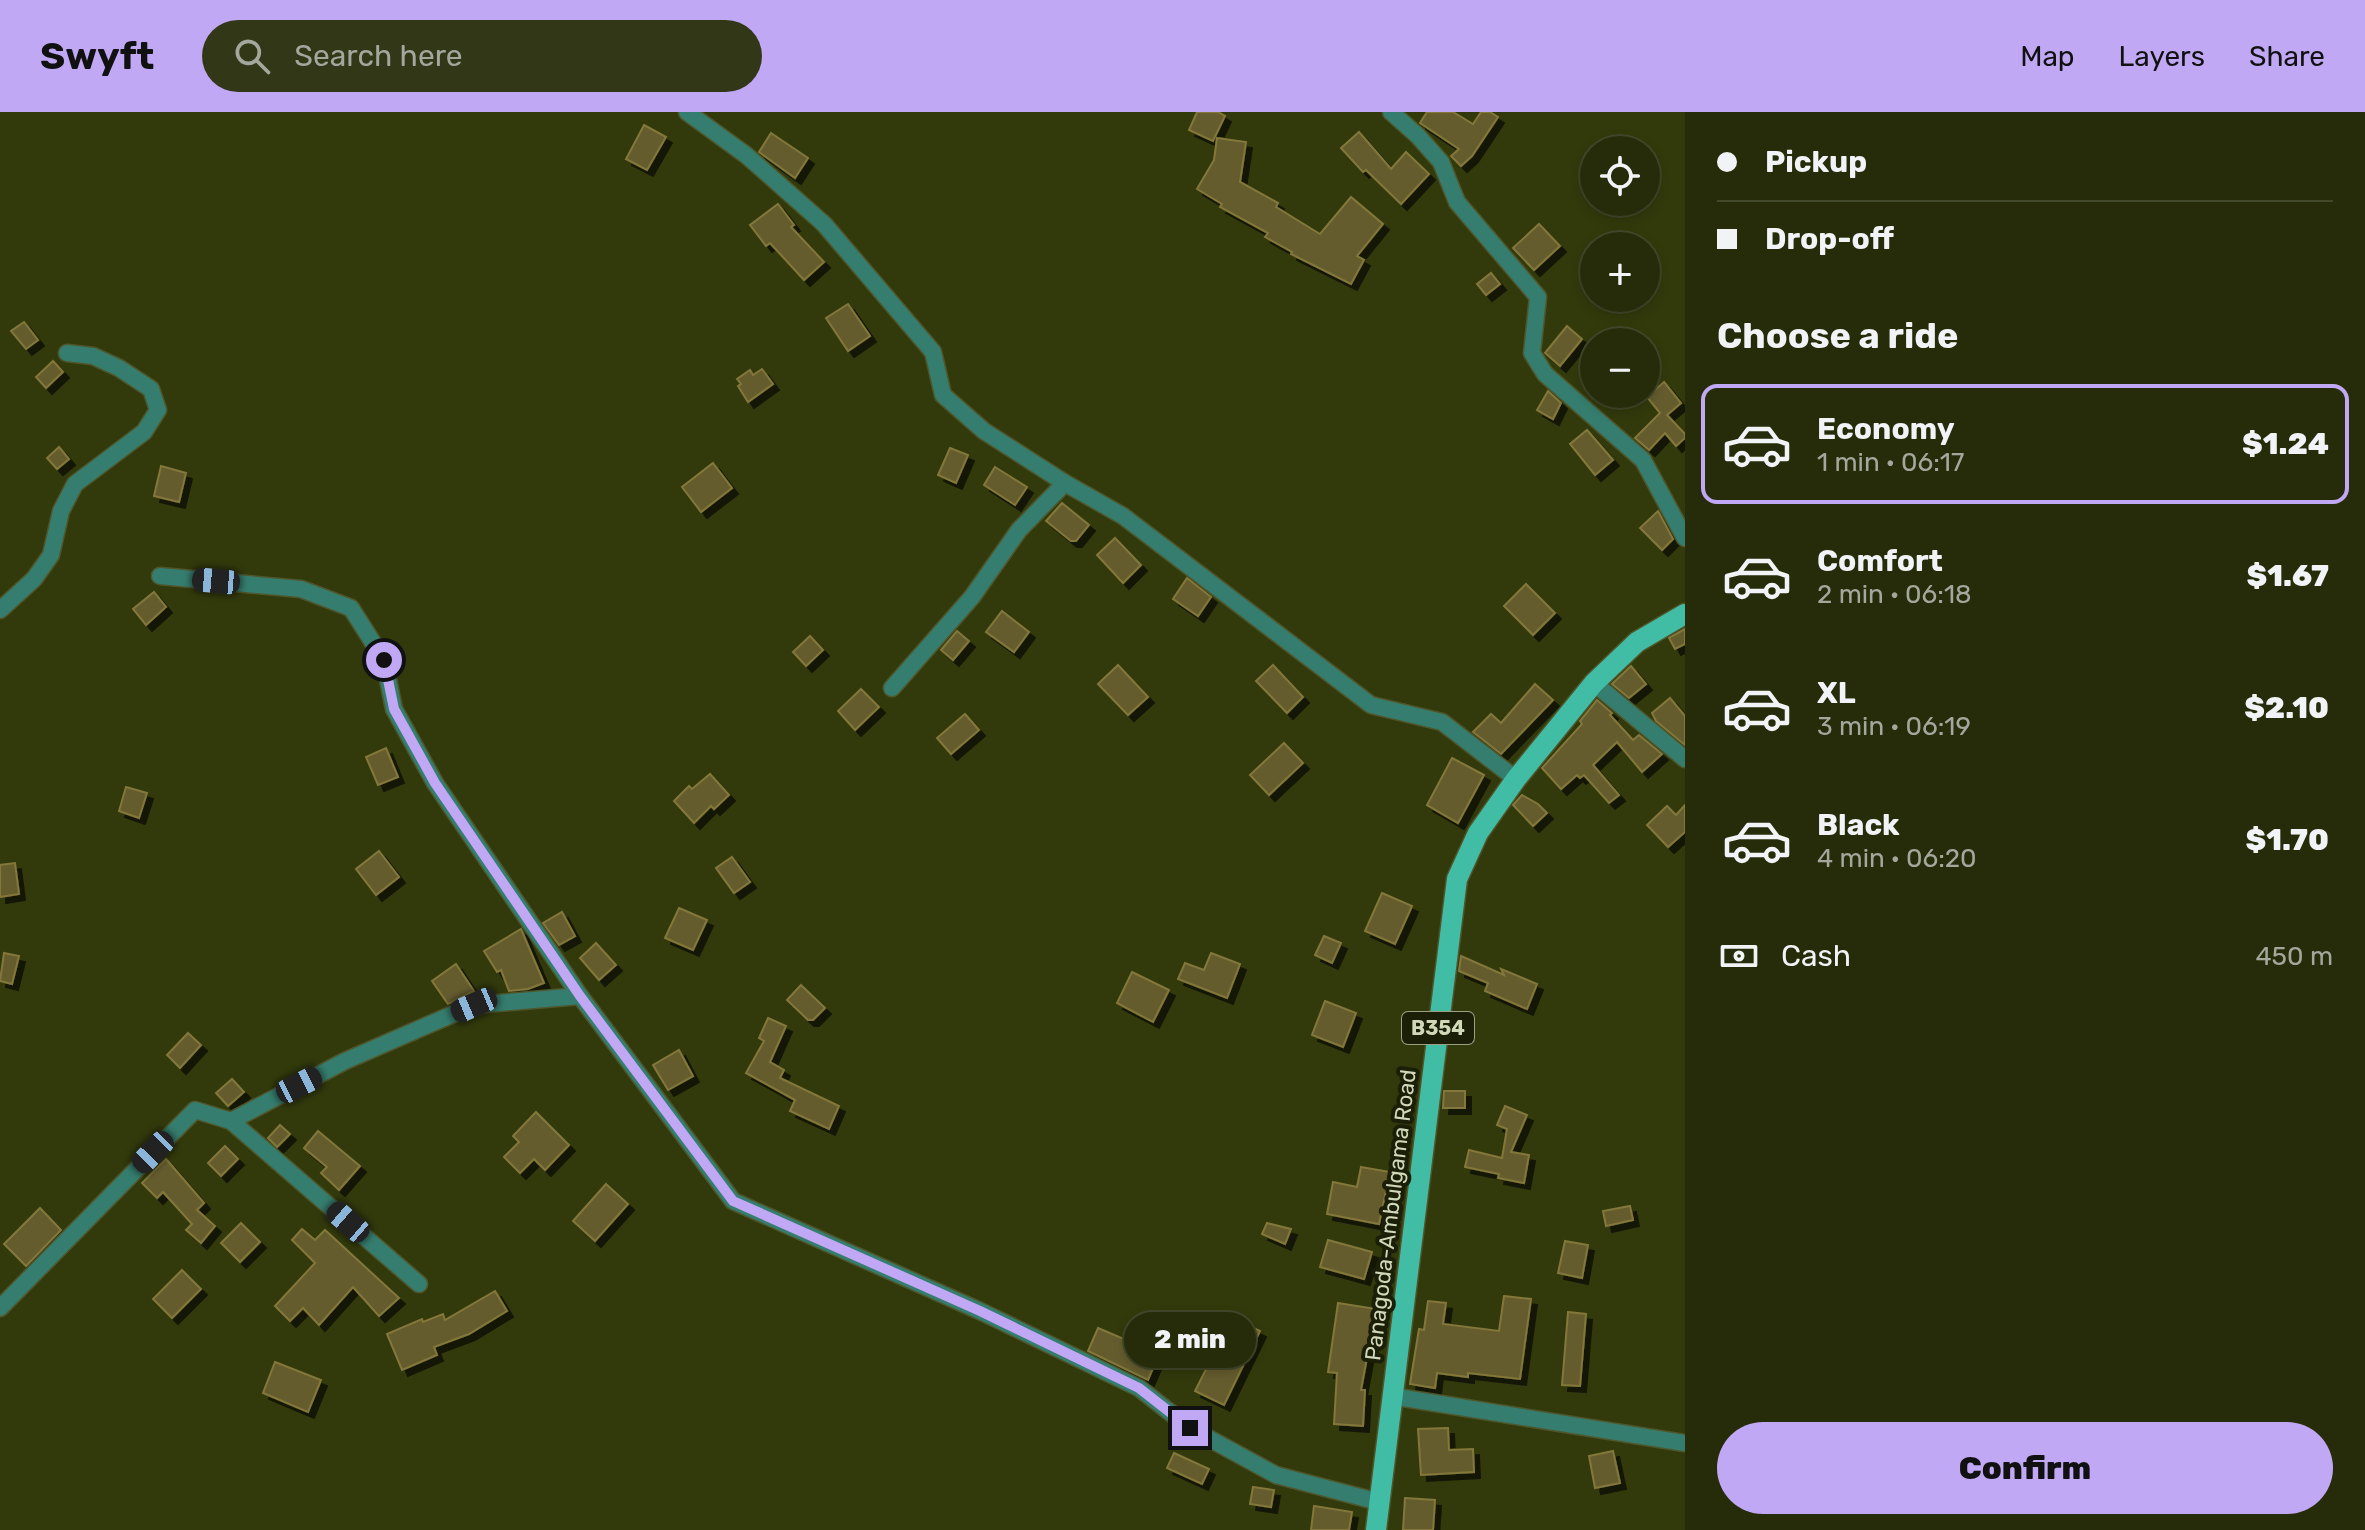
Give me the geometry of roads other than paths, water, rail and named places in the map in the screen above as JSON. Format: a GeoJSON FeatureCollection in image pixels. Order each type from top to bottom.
{"type":"FeatureCollection","features":[{"type":"Feature","properties":{"kind":"main road","name":"Panagoda-Ambulgama Road"},"geometry":{"type":"LineString","coordinates":[[1376,1530],[1457,879],[1478,833],[1516,779],[1594,683],[1637,642],[1685,614]]}},
{"type":"Feature","properties":{"kind":"street"},"geometry":{"type":"LineString","coordinates":[[687,112],[746,155],[824,224],[933,352],[943,395],[984,431],[1123,516],[1371,705],[1442,722],[1516,779]]}},
{"type":"Feature","properties":{"kind":"street"},"geometry":{"type":"LineString","coordinates":[[1391,112],[1441,162],[1457,202],[1538,297],[1532,353],[1545,374],[1643,460],[1685,538]]}},
{"type":"Feature","properties":{"kind":"street"},"geometry":{"type":"LineString","coordinates":[[0,610],[34,579],[51,555],[61,511],[75,484],[144,432],[158,410],[151,389],[119,368],[93,356],[67,353]]}},
{"type":"Feature","properties":{"kind":"street"},"geometry":{"type":"LineString","coordinates":[[892,688],[972,597],[1019,530],[1065,483]]}},
{"type":"Feature","properties":{"kind":"street"},"geometry":{"type":"LineString","coordinates":[[160,576],[301,589],[351,608],[384,660],[394,709],[435,783],[580,996],[733,1201],[980,1311],[1139,1388],[1190,1428],[1276,1475],[1379,1502]]}},
{"type":"Feature","properties":{"kind":"street"},"geometry":{"type":"LineString","coordinates":[[1594,683],[1685,759]]}},
{"type":"Feature","properties":{"kind":"street"},"geometry":{"type":"LineString","coordinates":[[231,1121],[345,1061],[474,1005],[580,996]]}},
{"type":"Feature","properties":{"kind":"street"},"geometry":{"type":"LineString","coordinates":[[0,1308],[195,1110],[231,1121],[419,1284]]}},
{"type":"Feature","properties":{"kind":"street"},"geometry":{"type":"LineString","coordinates":[[1391,1396],[1685,1443]]}}]}
